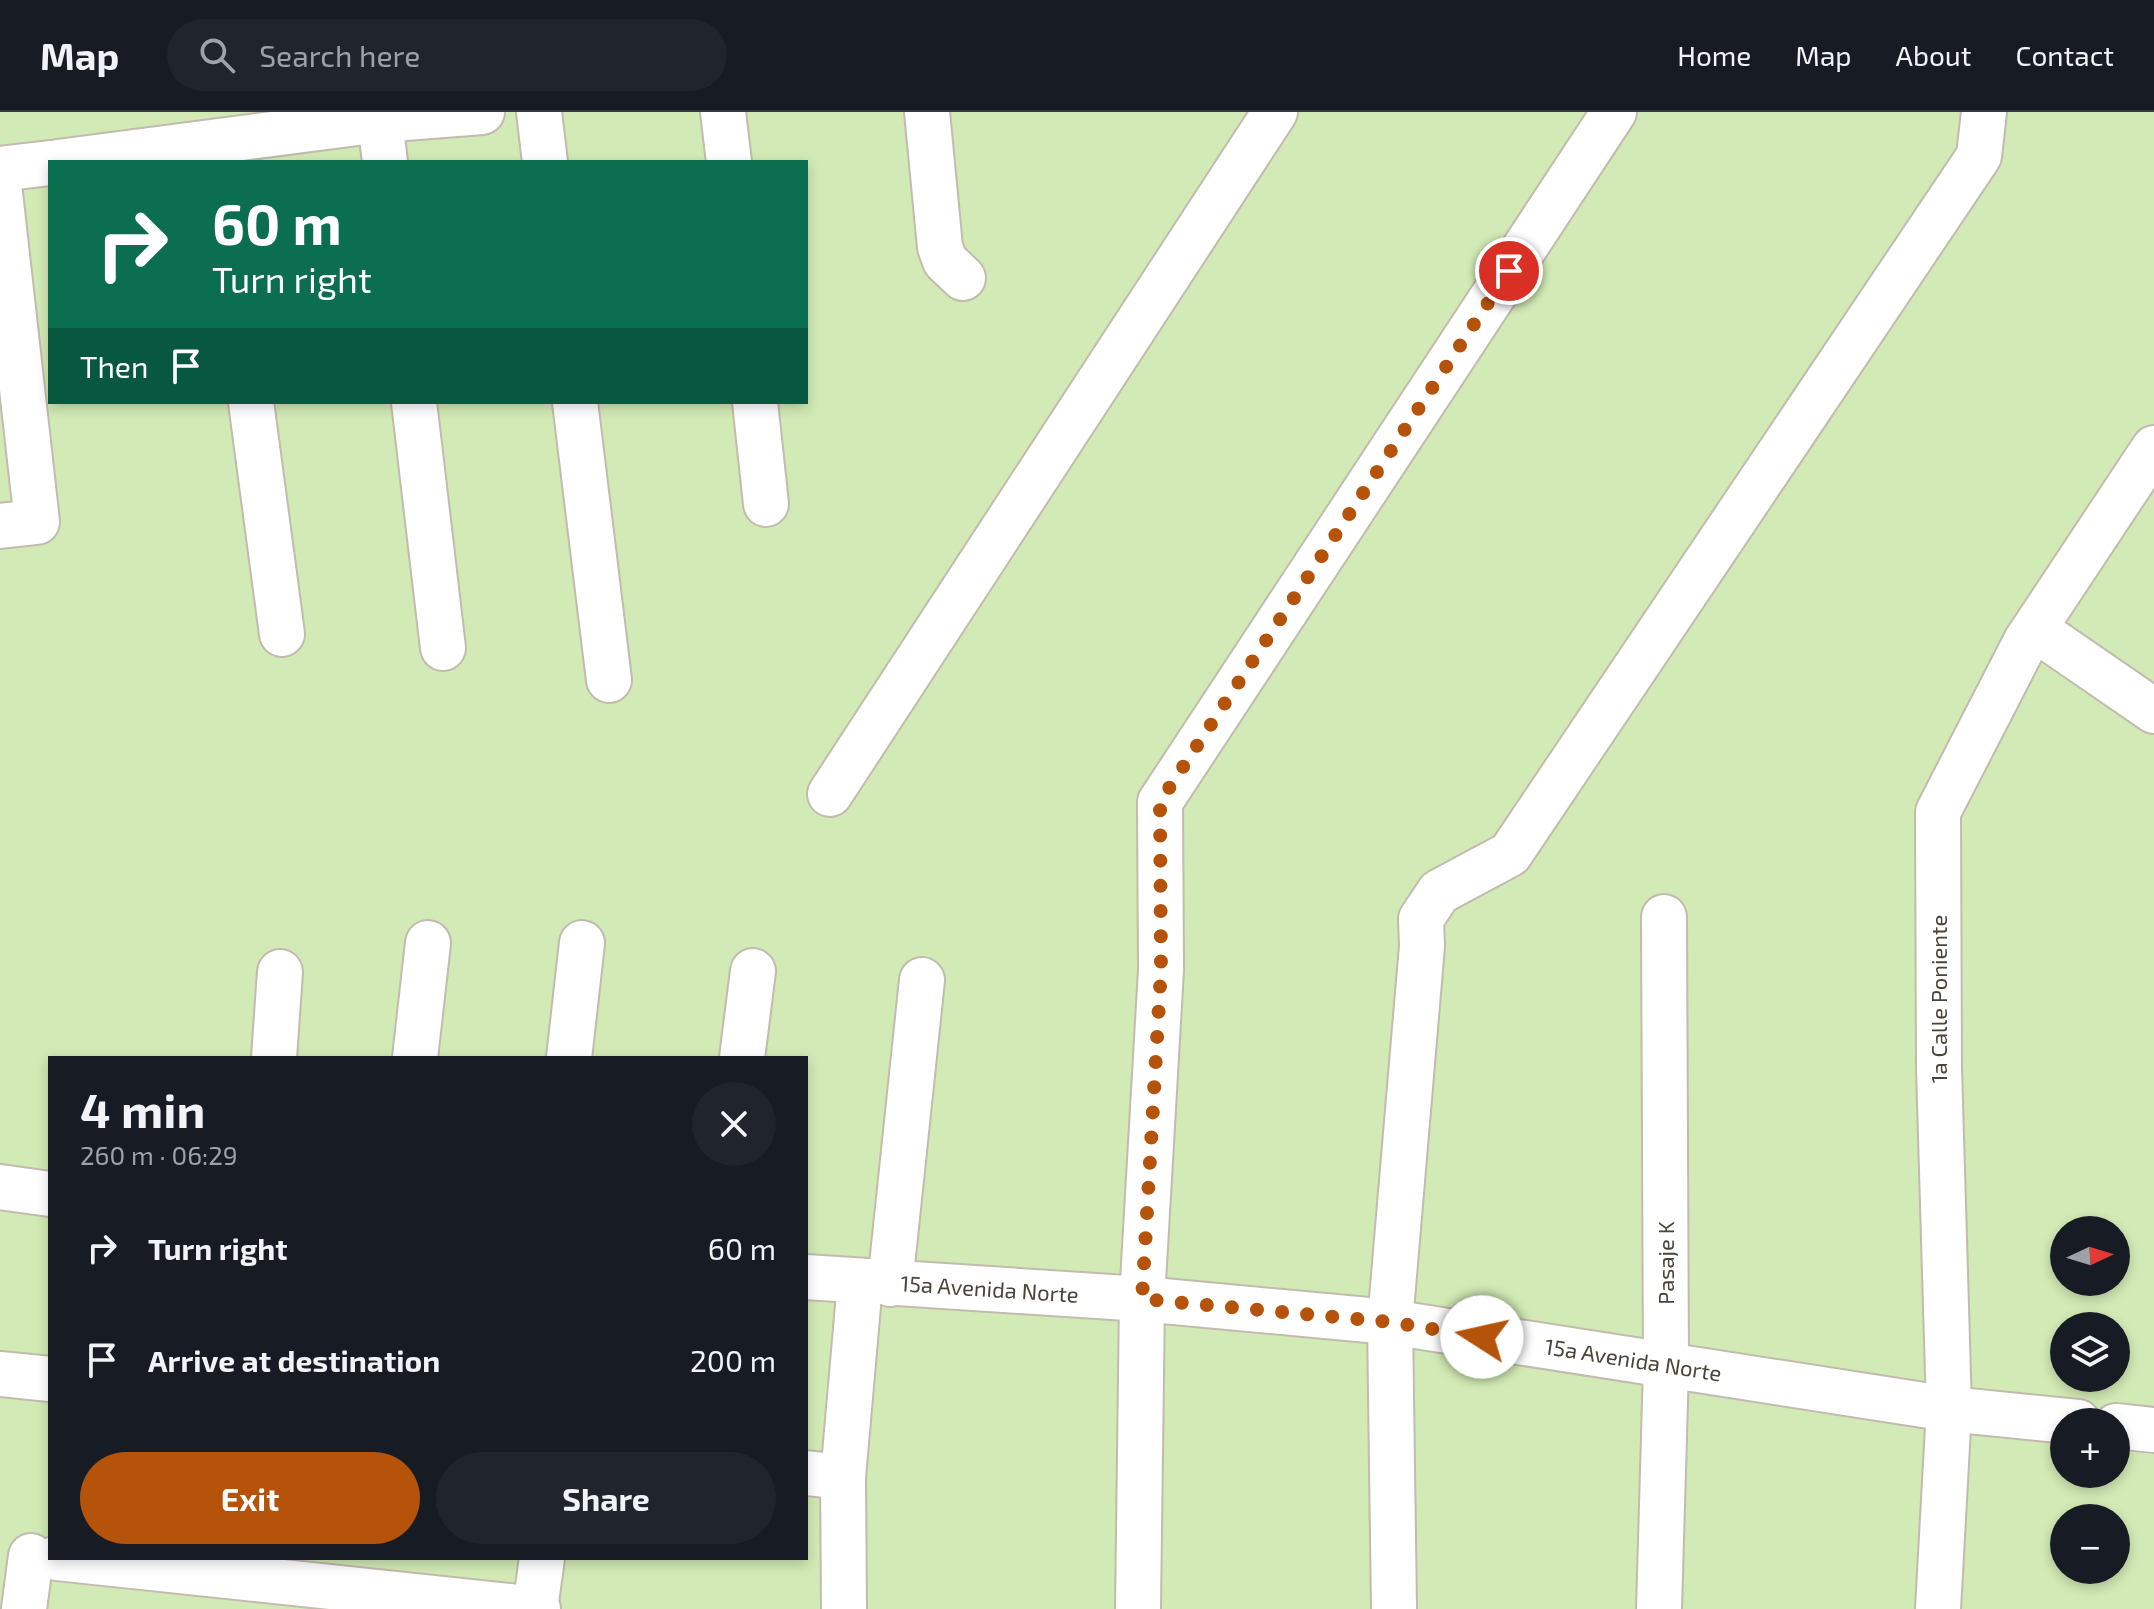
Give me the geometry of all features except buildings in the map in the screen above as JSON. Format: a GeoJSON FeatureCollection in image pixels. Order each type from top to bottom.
{"type":"FeatureCollection","features":[{"type":"Feature","properties":{"kind":"street"},"geometry":{"type":"LineString","coordinates":[[94,160],[383,141],[482,112]]}},
{"type":"Feature","properties":{"kind":"street"},"geometry":{"type":"LineString","coordinates":[[539,112],[545,160]]}},
{"type":"Feature","properties":{"kind":"street"},"geometry":{"type":"LineString","coordinates":[[723,112],[729,160]]}},
{"type":"Feature","properties":{"kind":"street"},"geometry":{"type":"LineString","coordinates":[[927,112],[940,247],[945,261],[963,278]]}},
{"type":"Feature","properties":{"kind":"street"},"geometry":{"type":"LineString","coordinates":[[830,794],[1275,112]]}},
{"type":"Feature","properties":{"kind":"street"},"geometry":{"type":"LineString","coordinates":[[1138,1609],[1142,1299],[1161,970],[1160,802],[1614,112]]}},
{"type":"Feature","properties":{"kind":"street"},"geometry":{"type":"LineString","coordinates":[[1394,1609],[1390,1322],[1422,946],[1421,919],[1439,892],[1510,854],[1979,156],[1984,112]]}},
{"type":"Feature","properties":{"kind":"street"},"geometry":{"type":"LineString","coordinates":[[0,169],[48,163]]}},
{"type":"Feature","properties":{"kind":"street"},"geometry":{"type":"LineString","coordinates":[[0,193],[18,524]]}},
{"type":"Feature","properties":{"kind":"street"},"geometry":{"type":"LineString","coordinates":[[251,404],[282,634]]}},
{"type":"Feature","properties":{"kind":"street"},"geometry":{"type":"LineString","coordinates":[[414,404],[443,648]]}},
{"type":"Feature","properties":{"kind":"street"},"geometry":{"type":"LineString","coordinates":[[575,404],[609,680]]}},
{"type":"Feature","properties":{"kind":"street"},"geometry":{"type":"LineString","coordinates":[[755,404],[766,504]]}},
{"type":"Feature","properties":{"kind":"street","name":"1a Calle Poniente"},"geometry":{"type":"LineString","coordinates":[[1938,1609],[1949,1409],[1939,1068],[1938,812],[2035,629],[2154,448]]}},
{"type":"Feature","properties":{"kind":"street"},"geometry":{"type":"LineString","coordinates":[[2035,629],[2154,711]]}},
{"type":"Feature","properties":{"kind":"street","name":"Pasaje K"},"geometry":{"type":"LineString","coordinates":[[1659,1609],[1666,1367],[1664,917]]}},
{"type":"Feature","properties":{"kind":"street"},"geometry":{"type":"LineString","coordinates":[[415,1056],[428,943]]}},
{"type":"Feature","properties":{"kind":"street"},"geometry":{"type":"LineString","coordinates":[[569,1056],[582,943]]}},
{"type":"Feature","properties":{"kind":"street"},"geometry":{"type":"LineString","coordinates":[[742,1056],[753,971]]}},
{"type":"Feature","properties":{"kind":"street"},"geometry":{"type":"LineString","coordinates":[[274,1056],[280,972]]}},
{"type":"Feature","properties":{"kind":"street"},"geometry":{"type":"LineString","coordinates":[[844,1609],[824,1475],[875,1284],[922,980]]}},
{"type":"Feature","properties":{"kind":"street"},"geometry":{"type":"LineString","coordinates":[[0,1187],[48,1194]]}},
{"type":"Feature","properties":{"kind":"street","name":"15a Avenida Norte"},"geometry":{"type":"LineString","coordinates":[[808,1277],[875,1284],[1142,1299],[1390,1322],[1949,1409],[2050,1419]]}},
{"type":"Feature","properties":{"kind":"street"},"geometry":{"type":"LineString","coordinates":[[0,1374],[48,1379]]}},
{"type":"Feature","properties":{"kind":"street"},"geometry":{"type":"LineString","coordinates":[[2130,1427],[2154,1430]]}},
{"type":"Feature","properties":{"kind":"street"},"geometry":{"type":"LineString","coordinates":[[24,1609],[35,1556]]}},
{"type":"Feature","properties":{"kind":"street"},"geometry":{"type":"LineString","coordinates":[[65,1560],[402,1601],[537,1609],[542,1560]]}},
{"type":"Feature","properties":{"kind":"green space"},"geometry":{"type":"Polygon","coordinates":[[[0,112],[2154,112],[2154,1609],[0,1609],[0,112]]]}},
{"type":"Feature","properties":{"kind":"route"},"geometry":{"type":"LineString","coordinates":[[1482,1337],[1390,1322],[1142,1299],[1161,970],[1160,802],[1509,271]]}}]}
